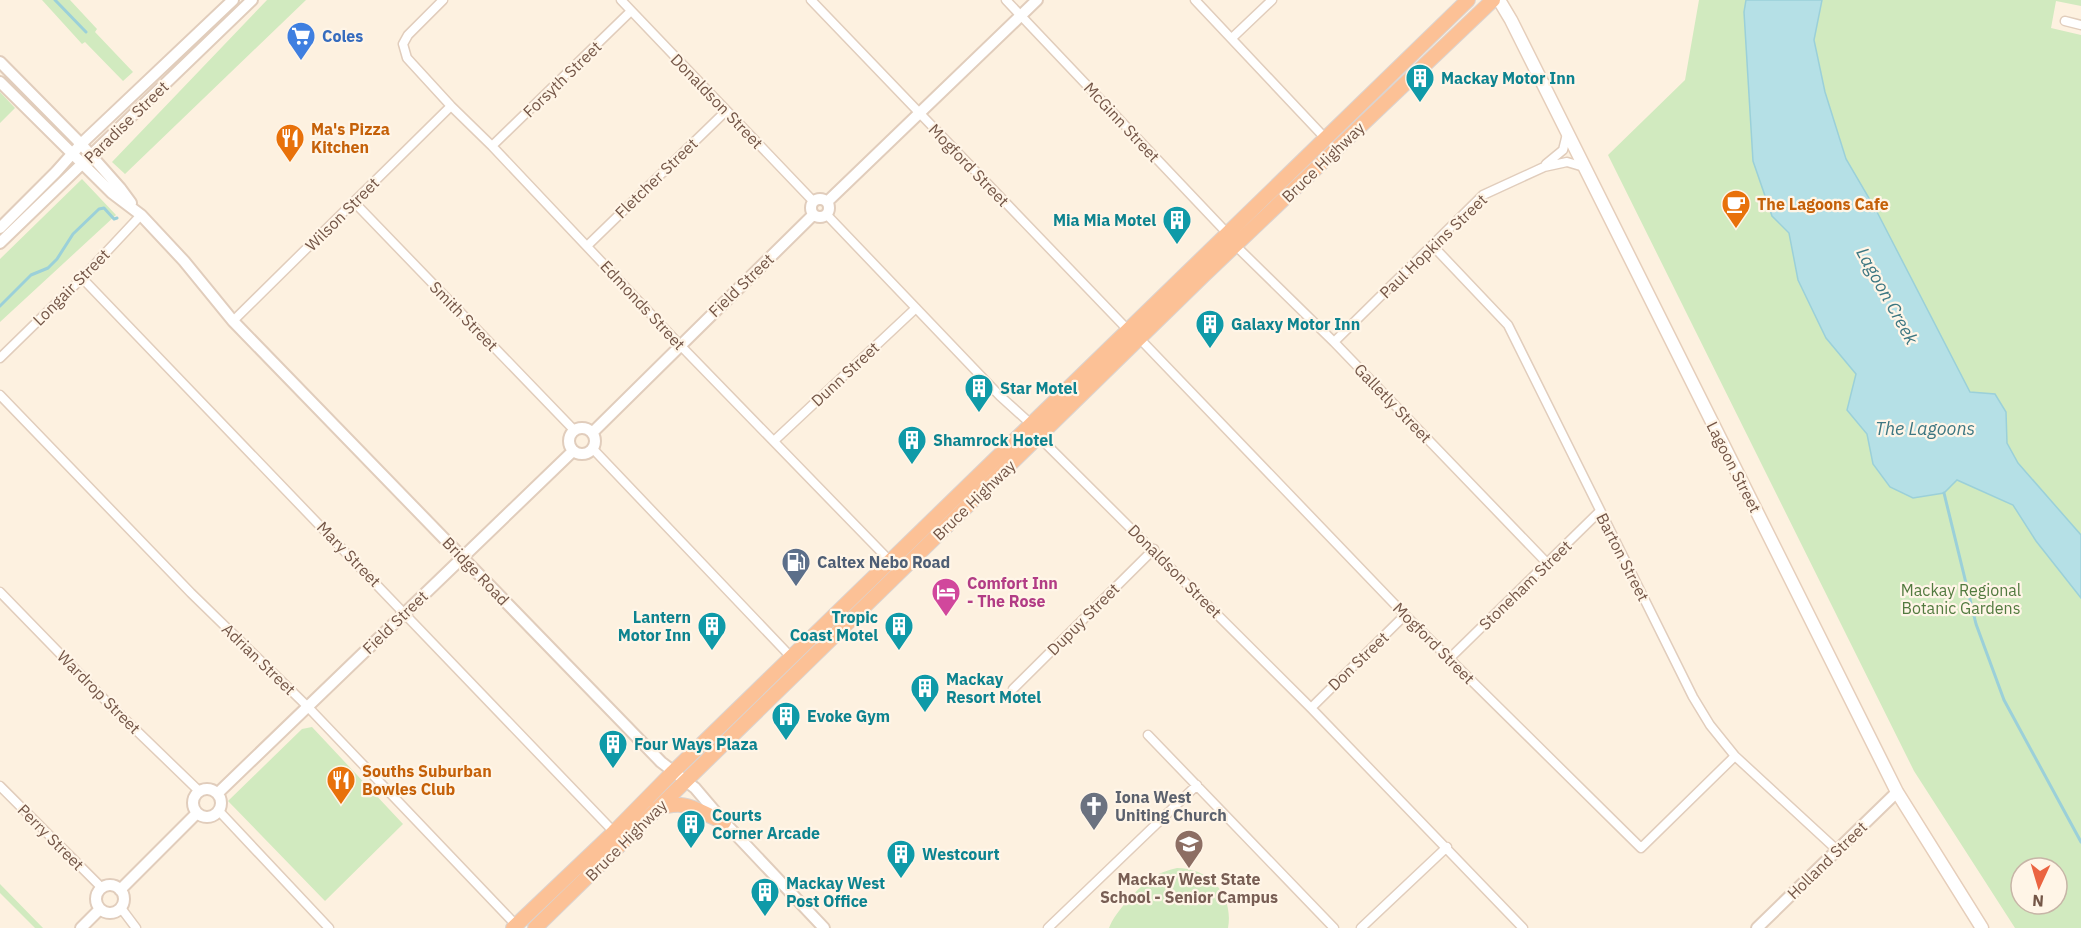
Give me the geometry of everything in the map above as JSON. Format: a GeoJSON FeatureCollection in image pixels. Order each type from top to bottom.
{"type":"FeatureCollection","features":[{"type":"Feature","properties":{"kind":"highway","name":"Bruce Highway"},"geometry":{"type":"LineString","coordinates":[[515,927],[1468,0]]}},
{"type":"Feature","properties":{"kind":"highway","name":"Bruce Highway"},"geometry":{"type":"LineString","coordinates":[[535,928],[1492,0]]}},
{"type":"Feature","properties":{"kind":"highway"},"geometry":{"type":"LineString","coordinates":[[656,809],[667,806],[690,806],[698,808],[707,816],[724,822]]}},
{"type":"Feature","properties":{"kind":"main road","name":"Lagoon Street"},"geometry":{"type":"LineString","coordinates":[[1499,0],[1897,792],[1982,928]]}},
{"type":"Feature","properties":{"kind":"street","name":"Paradise Street"},"geometry":{"type":"LineString","coordinates":[[0,228],[81,144],[234,0]]}},
{"type":"Feature","properties":{"kind":"street","name":"Paradise Street"},"geometry":{"type":"LineString","coordinates":[[0,243],[252,0]]}},
{"type":"Feature","properties":{"kind":"street","name":"Edmonds Street"},"geometry":{"type":"LineString","coordinates":[[443,0],[408,35],[403,44],[407,58],[680,345],[775,440],[890,561]]}},
{"type":"Feature","properties":{"kind":"street","name":"Donaldson Street"},"geometry":{"type":"LineString","coordinates":[[621,0],[813,201]]}},
{"type":"Feature","properties":{"kind":"street","name":"Mogford Street"},"geometry":{"type":"LineString","coordinates":[[811,0],[1128,330]]}},
{"type":"Feature","properties":{"kind":"street","name":"McGinn Street"},"geometry":{"type":"LineString","coordinates":[[1006,0],[1227,233],[1236,246]]}},
{"type":"Feature","properties":{"kind":"street"},"geometry":{"type":"LineString","coordinates":[[828,202],[1037,0]]}},
{"type":"Feature","properties":{"kind":"street"},"geometry":{"type":"LineString","coordinates":[[1195,0],[1325,138]]}},
{"type":"Feature","properties":{"kind":"street"},"geometry":{"type":"LineString","coordinates":[[1232,38],[1272,0]]}},
{"type":"Feature","properties":{"kind":"street","name":"Forsyth Street"},"geometry":{"type":"LineString","coordinates":[[492,146],[631,11]]}},
{"type":"Feature","properties":{"kind":"street"},"geometry":{"type":"LineString","coordinates":[[2065,21],[2081,25]]}},
{"type":"Feature","properties":{"kind":"street","name":"Bridge Road"},"geometry":{"type":"LineString","coordinates":[[0,62],[81,144],[87,159],[112,193],[138,212],[184,261],[233,321],[661,762],[698,791],[724,822],[824,928]]}},
{"type":"Feature","properties":{"kind":"street","name":"Bridge Road"},"geometry":{"type":"LineString","coordinates":[[0,82],[52,135],[73,153],[87,159]]}},
{"type":"Feature","properties":{"kind":"street","name":"Wilson Street"},"geometry":{"type":"LineString","coordinates":[[233,321],[451,106]]}},
{"type":"Feature","properties":{"kind":"street","name":"Fletcher Street"},"geometry":{"type":"LineString","coordinates":[[587,246],[726,111]]}},
{"type":"Feature","properties":{"kind":"street","name":"Paul Hopkins Street"},"geometry":{"type":"LineString","coordinates":[[1544,167],[1560,153],[1567,134]]}},
{"type":"Feature","properties":{"kind":"street","name":"Paul Hopkins Street"},"geometry":{"type":"LineString","coordinates":[[1334,342],[1484,195],[1544,167],[1567,162],[1584,167]]}},
{"type":"Feature","properties":{"kind":"street"},"geometry":{"type":"LineString","coordinates":[[821,199],[828,202],[830,210],[827,215],[822,218],[813,215],[811,208],[813,201],[821,199]]}},
{"type":"Feature","properties":{"kind":"street","name":"Smith Street"},"geometry":{"type":"LineString","coordinates":[[354,202],[574,430]]}},
{"type":"Feature","properties":{"kind":"street","name":"Longair Street"},"geometry":{"type":"LineString","coordinates":[[0,358],[82,278],[138,212]]}},
{"type":"Feature","properties":{"kind":"street","name":"Field Street"},"geometry":{"type":"LineString","coordinates":[[592,432],[813,215]]}},
{"type":"Feature","properties":{"kind":"street","name":"Donaldson Street"},"geometry":{"type":"LineString","coordinates":[[827,215],[1000,396],[1030,424],[1039,437],[1154,549],[1311,708],[1523,928]]}},
{"type":"Feature","properties":{"kind":"street","name":"Galletly Street"},"geometry":{"type":"LineString","coordinates":[[1236,246],[1334,342],[1547,563]]}},
{"type":"Feature","properties":{"kind":"street","name":"Barton Street"},"geometry":{"type":"LineString","coordinates":[[1433,246],[1508,325],[1693,697],[1710,725],[1735,756],[1837,850]]}},
{"type":"Feature","properties":{"kind":"street","name":"Mary Street"},"geometry":{"type":"LineString","coordinates":[[82,278],[615,832]]}},
{"type":"Feature","properties":{"kind":"street","name":"Dunn Street"},"geometry":{"type":"LineString","coordinates":[[775,440],[916,308]]}},
{"type":"Feature","properties":{"kind":"street","name":"Mogford Street"},"geometry":{"type":"LineString","coordinates":[[1140,339],[1405,615],[1641,848],[1735,756]]}},
{"type":"Feature","properties":{"kind":"street","name":"Adrian Street"},"geometry":{"type":"LineString","coordinates":[[0,395],[191,593],[307,706],[515,927]]}},
{"type":"Feature","properties":{"kind":"street"},"geometry":{"type":"LineString","coordinates":[[584,428],[592,432],[596,441],[593,449],[587,454],[573,451],[569,440],[574,430],[584,428]]}},
{"type":"Feature","properties":{"kind":"street"},"geometry":{"type":"LineString","coordinates":[[593,449],[791,657]]}},
{"type":"Feature","properties":{"kind":"street","name":"Field Street"},"geometry":{"type":"LineString","coordinates":[[218,793],[573,451]]}},
{"type":"Feature","properties":{"kind":"street","name":"Stoneham Street"},"geometry":{"type":"LineString","coordinates":[[1449,659],[1600,511]]}},
{"type":"Feature","properties":{"kind":"street","name":"Dupuy Street"},"geometry":{"type":"LineString","coordinates":[[1013,690],[1154,549]]}},
{"type":"Feature","properties":{"kind":"street","name":"Wardrop Street"},"geometry":{"type":"LineString","coordinates":[[0,592],[109,704],[199,791]]}},
{"type":"Feature","properties":{"kind":"street","name":"Don Street"},"geometry":{"type":"LineString","coordinates":[[1311,708],[1405,615]]}},
{"type":"Feature","properties":{"kind":"street"},"geometry":{"type":"LineString","coordinates":[[1148,735],[1334,928]]}},
{"type":"Feature","properties":{"kind":"street"},"geometry":{"type":"LineString","coordinates":[[1048,928],[1197,785]]}},
{"type":"Feature","properties":{"kind":"street","name":"Perry Street"},"geometry":{"type":"LineString","coordinates":[[0,786],[102,888]]}},
{"type":"Feature","properties":{"kind":"street"},"geometry":{"type":"LineString","coordinates":[[208,788],[218,793],[222,803],[219,811],[206,817],[197,813],[193,801],[199,791],[208,788]]}},
{"type":"Feature","properties":{"kind":"street","name":"Holland Street"},"geometry":{"type":"LineString","coordinates":[[1757,928],[1897,792]]}},
{"type":"Feature","properties":{"kind":"street"},"geometry":{"type":"LineString","coordinates":[[219,811],[329,928]]}},
{"type":"Feature","properties":{"kind":"street"},"geometry":{"type":"LineString","coordinates":[[120,890],[197,813]]}},
{"type":"Feature","properties":{"kind":"street"},"geometry":{"type":"LineString","coordinates":[[1361,928],[1447,847]]}},
{"type":"Feature","properties":{"kind":"street"},"geometry":{"type":"LineString","coordinates":[[121,908],[109,913],[100,909],[96,898],[102,888],[111,886],[120,890],[123,900],[121,908],[136,928]]}},
{"type":"Feature","properties":{"kind":"street"},"geometry":{"type":"LineString","coordinates":[[81,928],[100,909]]}},
{"type":"Feature","properties":{"kind":"green space"},"geometry":{"type":"Polygon","coordinates":[[[42,0],[70,0],[97,29],[95,32],[133,72],[123,81],[85,42],[82,44],[42,0]]]}},
{"type":"Feature","properties":{"kind":"green space"},"geometry":{"type":"Polygon","coordinates":[[[267,0],[306,0],[125,174],[112,162],[267,0]]]}},
{"type":"Feature","properties":{"kind":"green space","name":"Mackay Regional Botanic Gardens"},"geometry":{"type":"Polygon","coordinates":[[[1699,0],[2081,0],[2081,6],[2056,1],[2051,28],[2081,35],[2081,928],[2015,928],[1914,771],[1608,155],[1685,80],[1699,0]]]}},
{"type":"Feature","properties":{"kind":"green space"},"geometry":{"type":"Polygon","coordinates":[[[0,92],[15,108],[0,123],[0,92]]]}},
{"type":"Feature","properties":{"kind":"green space"},"geometry":{"type":"Polygon","coordinates":[[[82,179],[116,215],[0,322],[0,259],[82,179]]]}},
{"type":"Feature","properties":{"kind":"green space"},"geometry":{"type":"Polygon","coordinates":[[[312,727],[403,824],[325,901],[228,801],[302,729],[312,727]]]}},
{"type":"Feature","properties":{"kind":"green space"},"geometry":{"type":"Polygon","coordinates":[[[1177,868],[1200,873],[1217,886],[1227,905],[1228,928],[1109,928],[1122,907],[1141,887],[1159,874],[1177,868]]]}},
{"type":"Feature","properties":{"kind":"green space"},"geometry":{"type":"Polygon","coordinates":[[[0,884],[43,928],[35,928],[0,893],[0,884]]]}},
{"type":"Feature","properties":{"kind":"water","name":"The Lagoons"},"geometry":{"type":"Polygon","coordinates":[[[1746,0],[1822,0],[1814,40],[1825,92],[1846,159],[1876,210],[1970,392],[1995,394],[2006,412],[2007,443],[2018,463],[2081,535],[2081,598],[2036,541],[2013,505],[1957,480],[1944,493],[1913,498],[1890,487],[1873,464],[1867,434],[1847,410],[1856,374],[1826,338],[1798,280],[1789,233],[1772,216],[1753,161],[1744,12],[1746,0]]]}},
{"type":"Feature","properties":{"kind":"waterway"},"geometry":{"type":"LineString","coordinates":[[55,0],[86,32]]}},
{"type":"Feature","properties":{"kind":"waterway"},"geometry":{"type":"LineString","coordinates":[[0,306],[31,275],[48,268],[57,259],[73,234],[99,209],[104,208],[114,219],[117,218]]}},
{"type":"Feature","properties":{"kind":"waterway"},"geometry":{"type":"LineString","coordinates":[[1944,493],[1976,624],[2004,700],[2081,842]]}},
{"type":"Feature","properties":{"kind":"place","name":"Coles"},"geometry":{"type":"Point","coordinates":[301,62]}},
{"type":"Feature","properties":{"kind":"place","name":"Mackay Motor Inn"},"geometry":{"type":"Point","coordinates":[1420,104]}},
{"type":"Feature","properties":{"kind":"place","name":"Ma's Pizza Kitchen"},"geometry":{"type":"Point","coordinates":[290,164]}},
{"type":"Feature","properties":{"kind":"place","name":"The Lagoons Cafe"},"geometry":{"type":"Point","coordinates":[1736,230]}},
{"type":"Feature","properties":{"kind":"place","name":"Mia Mia Motel"},"geometry":{"type":"Point","coordinates":[1177,246]}},
{"type":"Feature","properties":{"kind":"place","name":"Galaxy Motor Inn"},"geometry":{"type":"Point","coordinates":[1210,350]}},
{"type":"Feature","properties":{"kind":"place","name":"Star Motel"},"geometry":{"type":"Point","coordinates":[979,414]}},
{"type":"Feature","properties":{"kind":"place","name":"Shamrock Hotel"},"geometry":{"type":"Point","coordinates":[912,466]}},
{"type":"Feature","properties":{"kind":"place","name":"Caltex Nebo Road"},"geometry":{"type":"Point","coordinates":[796,588]}},
{"type":"Feature","properties":{"kind":"place","name":"Comfort Inn - The Rose"},"geometry":{"type":"Point","coordinates":[946,618]}},
{"type":"Feature","properties":{"kind":"place","name":"Lantern Motor Inn"},"geometry":{"type":"Point","coordinates":[712,652]}},
{"type":"Feature","properties":{"kind":"place","name":"Tropic Coast Motel"},"geometry":{"type":"Point","coordinates":[899,652]}},
{"type":"Feature","properties":{"kind":"place","name":"Mackay Resort Motel"},"geometry":{"type":"Point","coordinates":[925,714]}},
{"type":"Feature","properties":{"kind":"place","name":"Evoke Gym"},"geometry":{"type":"Point","coordinates":[786,742]}},
{"type":"Feature","properties":{"kind":"place","name":"Four Ways Plaza"},"geometry":{"type":"Point","coordinates":[613,770]}},
{"type":"Feature","properties":{"kind":"place","name":"Souths Suburban Bowles Club"},"geometry":{"type":"Point","coordinates":[341,806]}},
{"type":"Feature","properties":{"kind":"place","name":"Iona West Uniting Church"},"geometry":{"type":"Point","coordinates":[1094,832]}},
{"type":"Feature","properties":{"kind":"place","name":"Courts Corner Arcade"},"geometry":{"type":"Point","coordinates":[691,850]}},
{"type":"Feature","properties":{"kind":"place","name":"Mackay West State School - Senior Campus"},"geometry":{"type":"Point","coordinates":[1189,870]}},
{"type":"Feature","properties":{"kind":"place","name":"Westcourt"},"geometry":{"type":"Point","coordinates":[901,880]}},
{"type":"Feature","properties":{"kind":"place","name":"Mackay West Post Office"},"geometry":{"type":"Point","coordinates":[765,918]}},
{"type":"Feature","properties":{"kind":"water label","name":"Lagoon Creek"},"geometry":{"type":"Point","coordinates":[1887,296]}}]}
